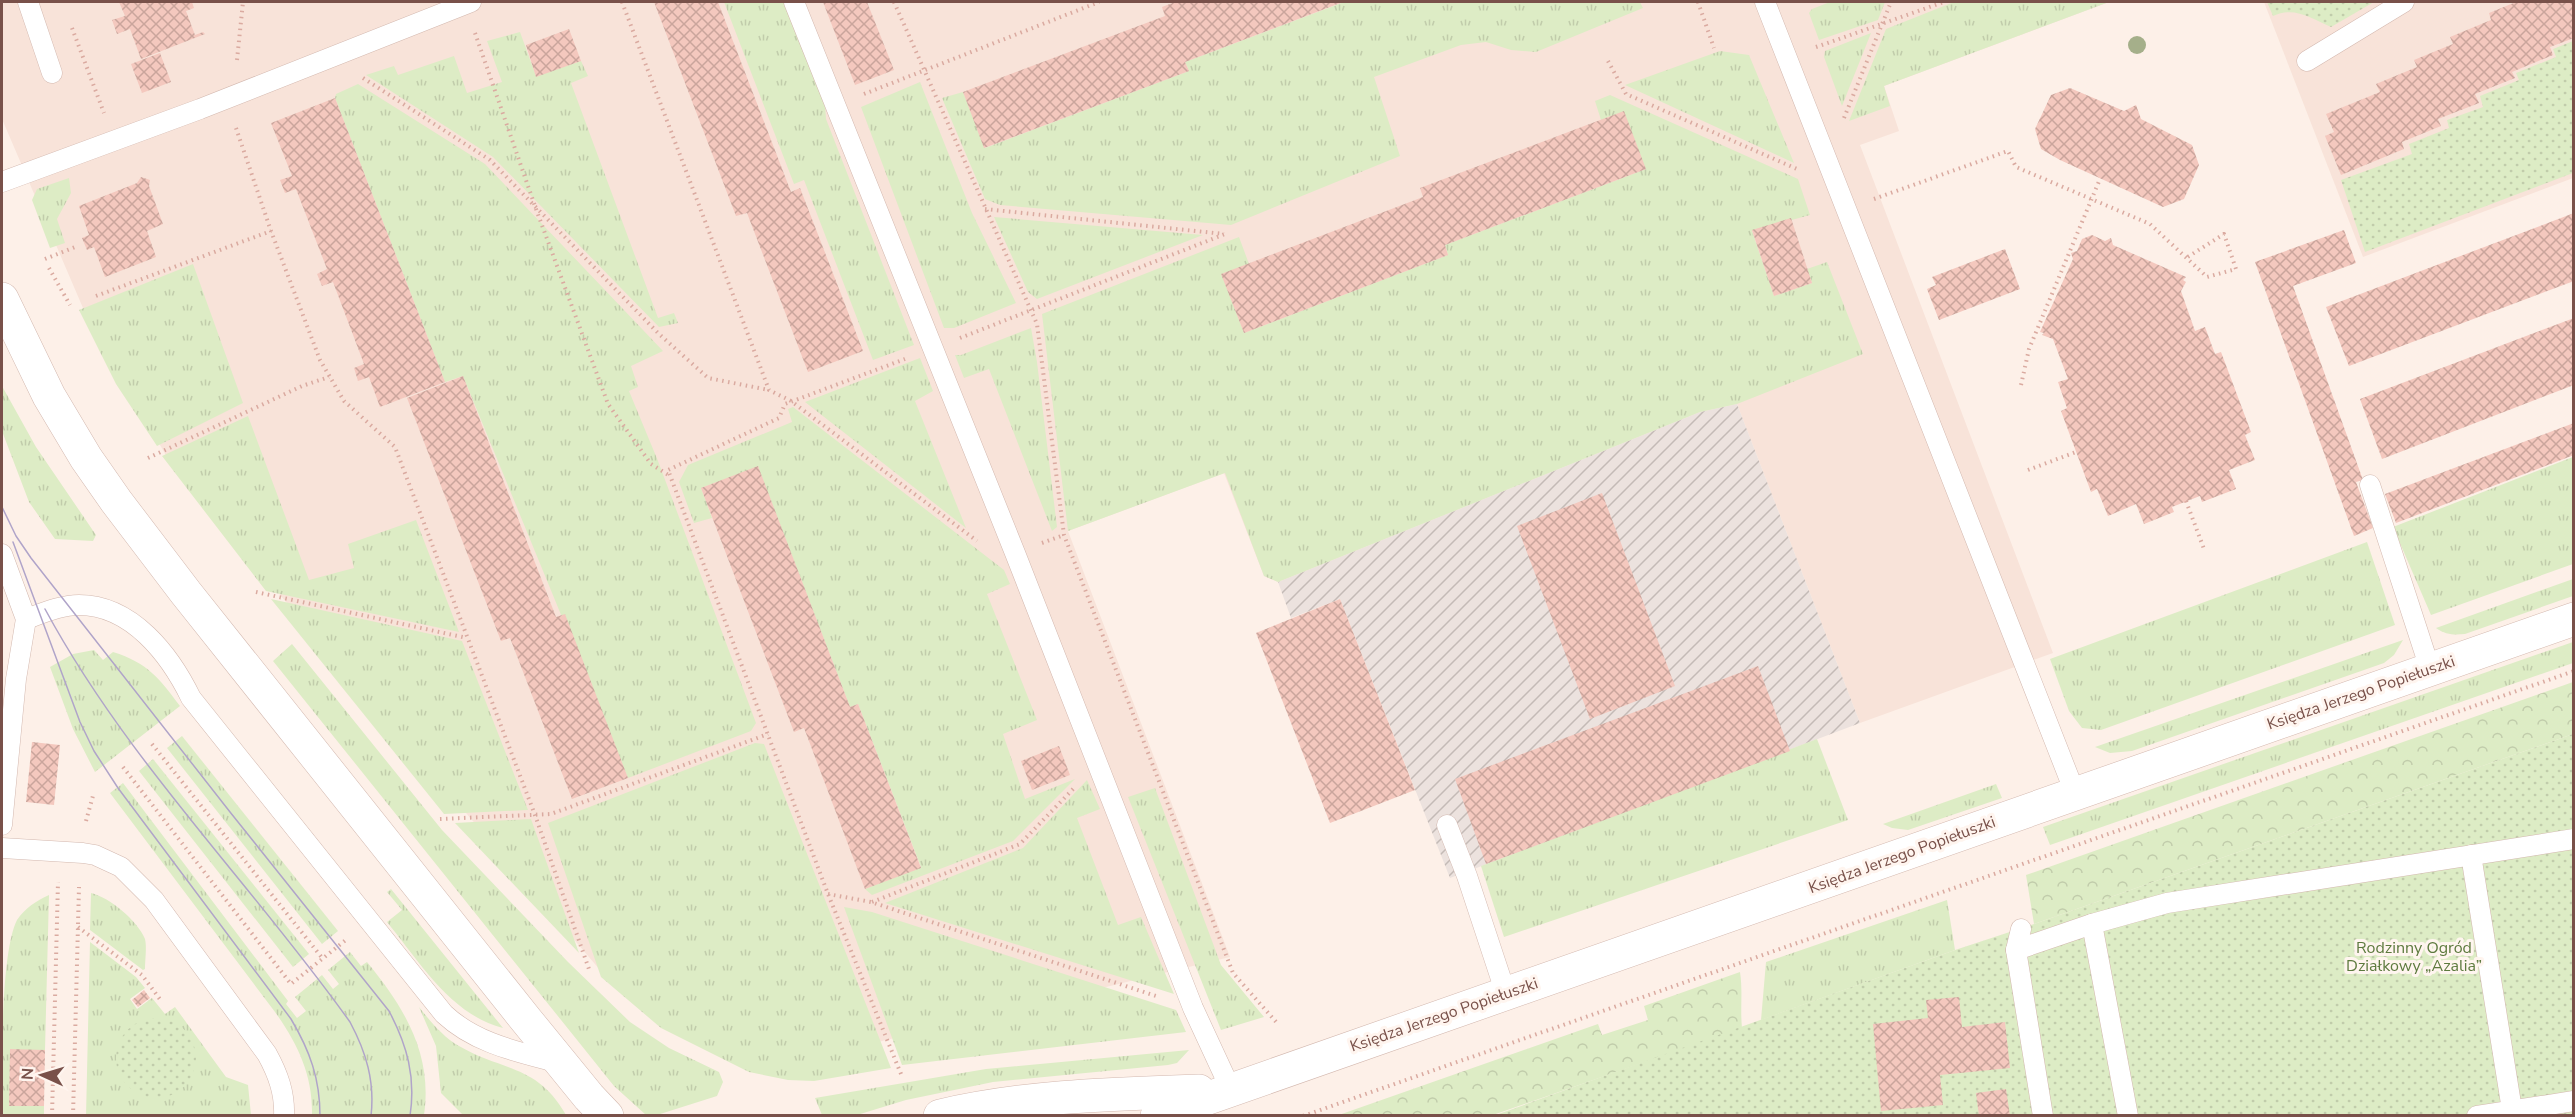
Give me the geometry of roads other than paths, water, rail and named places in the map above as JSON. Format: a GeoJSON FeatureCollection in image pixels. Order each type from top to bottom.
{"type":"FeatureCollection","features":[{"type":"Feature","properties":{"kind":"street"},"geometry":{"type":"LineString","coordinates":[[2,299],[49,396],[86,458],[116,501],[186,593],[597,1109]]}},
{"type":"Feature","properties":{"kind":"street","name":"Księdza Jerzego Popiełuszki"},"geometry":{"type":"LineString","coordinates":[[1157,1116],[2574,619]]}},
{"type":"Feature","properties":{"kind":"street","name":"Księdza Jerzego Popiełuszki"},"geometry":{"type":"LineString","coordinates":[[940,1116],[1025,1100],[1100,1094],[1231,1090]]}},
{"type":"Feature","properties":{"kind":"lane"},"geometry":{"type":"LineString","coordinates":[[28,2],[52,73]]}},
{"type":"Feature","properties":{"kind":"lane"},"geometry":{"type":"LineString","coordinates":[[794,2],[1015,553],[1193,1008],[1231,1090]]}},
{"type":"Feature","properties":{"kind":"lane"},"geometry":{"type":"LineString","coordinates":[[1765,2],[2076,793]]}},
{"type":"Feature","properties":{"kind":"lane"},"geometry":{"type":"LineString","coordinates":[[2307,61],[2404,2]]}},
{"type":"Feature","properties":{"kind":"lane"},"geometry":{"type":"LineString","coordinates":[[2,182],[200,109],[444,6],[468,3]]}},
{"type":"Feature","properties":{"kind":"lane"},"geometry":{"type":"LineString","coordinates":[[2370,485],[2430,669]]}},
{"type":"Feature","properties":{"kind":"lane"},"geometry":{"type":"LineString","coordinates":[[2,554],[26,619],[16,672],[2,825]]}},
{"type":"Feature","properties":{"kind":"lane"},"geometry":{"type":"LineString","coordinates":[[26,619],[59,608],[77,605],[103,608],[133,623],[177,670],[191,698],[444,1014],[462,1028],[489,1042],[563,1064]]}},
{"type":"Feature","properties":{"kind":"lane"},"geometry":{"type":"LineString","coordinates":[[1447,825],[1506,994]]}},
{"type":"Feature","properties":{"kind":"lane"},"geometry":{"type":"LineString","coordinates":[[2016,950],[2092,924],[2167,903],[2574,839]]}},
{"type":"Feature","properties":{"kind":"lane"},"geometry":{"type":"LineString","coordinates":[[2,848],[83,853],[121,867],[141,885],[267,1054],[282,1087],[284,1116]]}},
{"type":"Feature","properties":{"kind":"lane"},"geometry":{"type":"LineString","coordinates":[[2471,855],[2513,1113]]}},
{"type":"Feature","properties":{"kind":"lane"},"geometry":{"type":"LineString","coordinates":[[2092,924],[2128,1116]]}},
{"type":"Feature","properties":{"kind":"lane"},"geometry":{"type":"LineString","coordinates":[[2021,929],[2016,950],[2043,1116]]}},
{"type":"Feature","properties":{"kind":"lane"},"geometry":{"type":"LineString","coordinates":[[2476,1116],[2513,1113],[2574,1101]]}},
{"type":"Feature","properties":{"kind":"tram line"},"geometry":{"type":"LineString","coordinates":[[2,507],[16,536],[31,558],[389,1011],[401,1036],[411,1075],[410,1116]]}},
{"type":"Feature","properties":{"kind":"tram line"},"geometry":{"type":"LineString","coordinates":[[13,542],[80,722],[94,751],[118,788],[291,1019],[304,1042],[313,1066],[320,1103],[320,1116]]}},
{"type":"Feature","properties":{"kind":"tram line"},"geometry":{"type":"LineString","coordinates":[[45,609],[78,665],[151,770],[272,920],[350,1022],[361,1044],[368,1067],[372,1091],[371,1116]]}},
{"type":"Feature","properties":{"kind":"park label","name":"Rodzinny Ogród Działkowy „Azalia”"},"geometry":{"type":"Point","coordinates":[2414,957]}}]}
